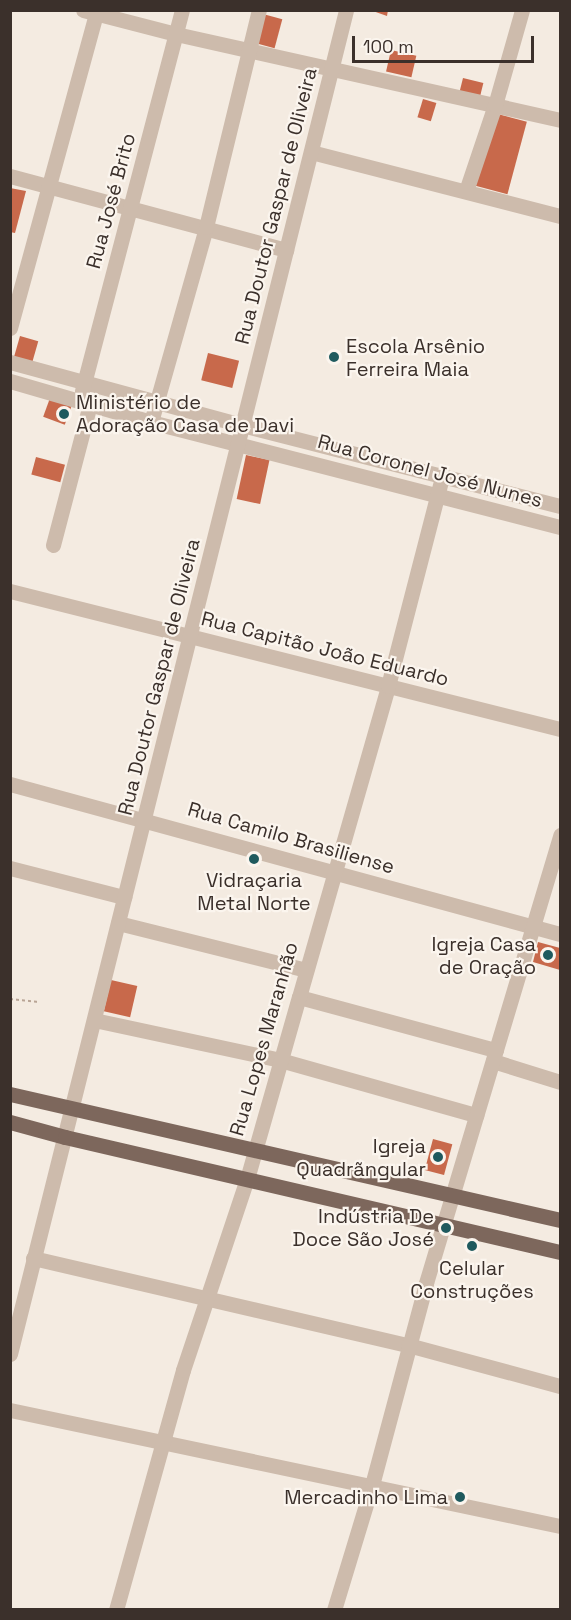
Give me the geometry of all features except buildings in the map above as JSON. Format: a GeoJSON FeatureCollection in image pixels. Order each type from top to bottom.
{"type":"FeatureCollection","features":[{"type":"Feature","properties":{"kind":"main road"},"geometry":{"type":"LineString","coordinates":[[10,1094],[561,1220]]}},
{"type":"Feature","properties":{"kind":"main road"},"geometry":{"type":"LineString","coordinates":[[10,1122],[65,1137],[561,1252]]}},
{"type":"Feature","properties":{"kind":"street","name":"Rua José Brito"},"geometry":{"type":"LineString","coordinates":[[53,545],[84,403],[85,382],[182,10]]}},
{"type":"Feature","properties":{"kind":"street"},"geometry":{"type":"LineString","coordinates":[[151,422],[206,227],[259,10]]}},
{"type":"Feature","properties":{"kind":"street","name":"Rua Doutor Gaspar de Oliveira"},"geometry":{"type":"LineString","coordinates":[[10,1354],[124,897],[146,819],[346,10]]}},
{"type":"Feature","properties":{"kind":"street"},"geometry":{"type":"LineString","coordinates":[[466,191],[495,105],[522,10]]}},
{"type":"Feature","properties":{"kind":"street"},"geometry":{"type":"LineString","coordinates":[[10,328],[49,186],[92,12],[248,51],[561,120]]}},
{"type":"Feature","properties":{"kind":"street"},"geometry":{"type":"LineString","coordinates":[[311,152],[561,216]]}},
{"type":"Feature","properties":{"kind":"street"},"geometry":{"type":"LineString","coordinates":[[10,176],[286,250]]}},
{"type":"Feature","properties":{"kind":"street","name":"Rua Coronel José Nunes"},"geometry":{"type":"LineString","coordinates":[[10,362],[242,425],[561,506]]}},
{"type":"Feature","properties":{"kind":"street","name":"Rua Coronel José Nunes"},"geometry":{"type":"LineString","coordinates":[[10,381],[151,422],[238,442],[561,527]]}},
{"type":"Feature","properties":{"kind":"street","name":"Rua Lopes Maranhão"},"geometry":{"type":"LineString","coordinates":[[116,1610],[183,1370],[247,1179],[388,686],[442,477]]}},
{"type":"Feature","properties":{"kind":"street","name":"Rua Capitão João Eduardo"},"geometry":{"type":"LineString","coordinates":[[10,591],[561,729]]}},
{"type":"Feature","properties":{"kind":"street","name":"Rua Camilo Brasiliense"},"geometry":{"type":"LineString","coordinates":[[10,784],[561,933]]}},
{"type":"Feature","properties":{"kind":"street"},"geometry":{"type":"LineString","coordinates":[[334,1610],[372,1485],[408,1345],[561,835]]}},
{"type":"Feature","properties":{"kind":"street"},"geometry":{"type":"LineString","coordinates":[[10,868],[124,897]]}},
{"type":"Feature","properties":{"kind":"street"},"geometry":{"type":"LineString","coordinates":[[118,923],[306,970]]}},
{"type":"Feature","properties":{"kind":"street"},"geometry":{"type":"LineString","coordinates":[[299,997],[495,1055],[561,1082]]}},
{"type":"Feature","properties":{"kind":"street"},"geometry":{"type":"LineString","coordinates":[[94,1020],[280,1060],[476,1115]]}},
{"type":"Feature","properties":{"kind":"street"},"geometry":{"type":"LineString","coordinates":[[33,1258],[408,1345],[561,1386]]}},
{"type":"Feature","properties":{"kind":"street"},"geometry":{"type":"LineString","coordinates":[[10,1410],[561,1526]]}},
{"type":"Feature","properties":{"kind":"path"},"geometry":{"type":"LineString","coordinates":[[10,999],[39,1002]]}},
{"type":"Feature","properties":{"kind":"place","name":"Escola Arsênio Ferreira Maia"},"geometry":{"type":"Point","coordinates":[334,357]}},
{"type":"Feature","properties":{"kind":"place","name":"Ministério de Adoração Casa de Davi"},"geometry":{"type":"Point","coordinates":[64,414]}},
{"type":"Feature","properties":{"kind":"place","name":"Vidraçaria Metal Norte"},"geometry":{"type":"Point","coordinates":[254,859]}},
{"type":"Feature","properties":{"kind":"place","name":"Igreja Casa de Oração"},"geometry":{"type":"Point","coordinates":[548,955]}},
{"type":"Feature","properties":{"kind":"place","name":"Igreja Quadrãngular"},"geometry":{"type":"Point","coordinates":[438,1157]}},
{"type":"Feature","properties":{"kind":"place","name":"Indústria De Doce São José"},"geometry":{"type":"Point","coordinates":[446,1228]}},
{"type":"Feature","properties":{"kind":"place","name":"Celular Construções"},"geometry":{"type":"Point","coordinates":[472,1246]}},
{"type":"Feature","properties":{"kind":"place","name":"Mercadinho Lima"},"geometry":{"type":"Point","coordinates":[460,1497]}}]}
